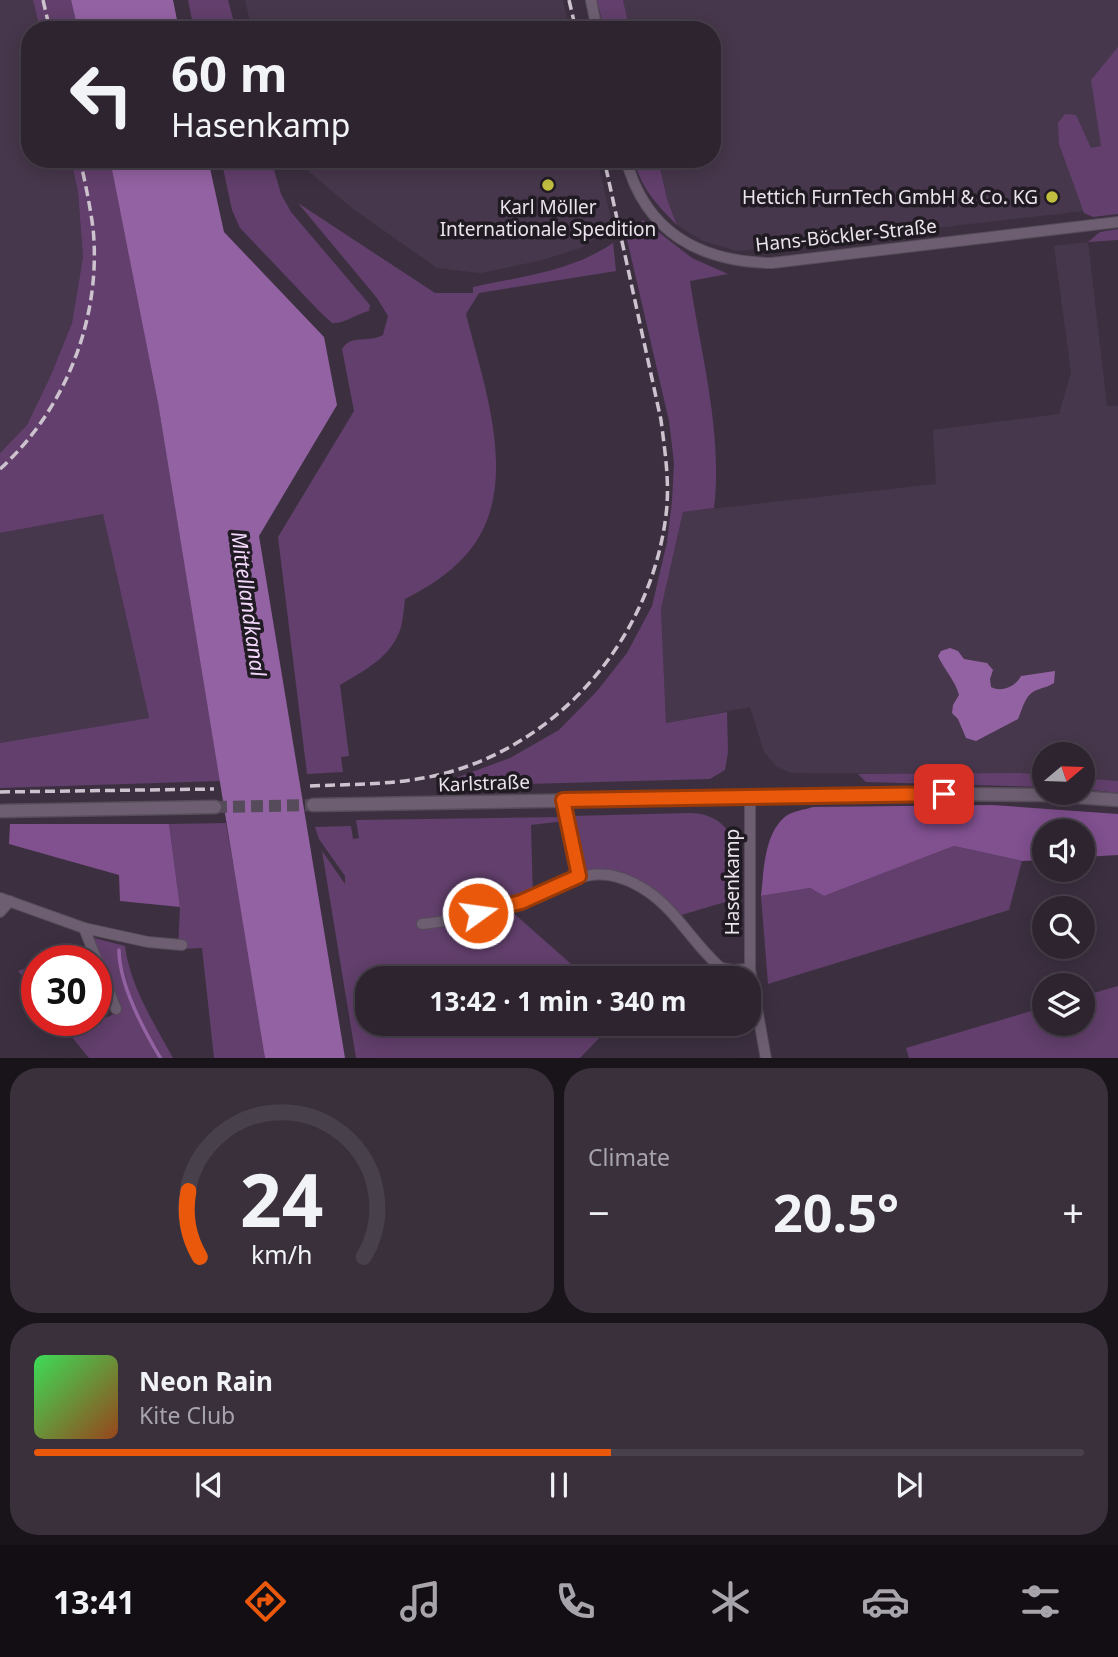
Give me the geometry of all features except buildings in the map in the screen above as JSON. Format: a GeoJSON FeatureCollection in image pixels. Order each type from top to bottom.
{"type":"FeatureCollection","features":[{"type":"Feature","properties":{"kind":"street"},"geometry":{"type":"LineString","coordinates":[[591,0],[595,21]]}},
{"type":"Feature","properties":{"kind":"street","name":"Hans-Böckler-Straße"},"geometry":{"type":"LineString","coordinates":[[630,168],[644,203],[667,229],[700,251],[718,258],[750,263],[772,263],[1118,222]]}},
{"type":"Feature","properties":{"kind":"street","name":"Karlstraße"},"geometry":{"type":"LineString","coordinates":[[313,805],[750,796],[1037,795],[1118,800]]}},
{"type":"Feature","properties":{"kind":"street","name":"Hasenkamp"},"geometry":{"type":"LineString","coordinates":[[750,796],[750,966]]}},
{"type":"Feature","properties":{"kind":"street"},"geometry":{"type":"LineString","coordinates":[[563,800],[579,876]]}},
{"type":"Feature","properties":{"kind":"street"},"geometry":{"type":"LineString","coordinates":[[0,811],[215,807]]}},
{"type":"Feature","properties":{"kind":"street","name":"Hasenkamp"},"geometry":{"type":"LineString","coordinates":[[422,924],[521,902],[579,876],[613,876],[631,881],[649,893],[719,966]]}},
{"type":"Feature","properties":{"kind":"street"},"geometry":{"type":"LineString","coordinates":[[0,912],[5,899],[84,928],[148,942],[182,945]]}},
{"type":"Feature","properties":{"kind":"street"},"geometry":{"type":"LineString","coordinates":[[84,928],[116,1009]]}},
{"type":"Feature","properties":{"kind":"street","name":"Hasenkamp"},"geometry":{"type":"LineString","coordinates":[[761,1031],[766,1058]]}},
{"type":"Feature","properties":{"kind":"shaded area"},"geometry":{"type":"Polygon","coordinates":[[[0,0],[33,0],[38,21],[21,21],[21,168],[73,168],[78,192],[83,257],[72,323],[51,375],[27,425],[0,453],[0,0]]]}},
{"type":"Feature","properties":{"kind":"shaded area"},"geometry":{"type":"Polygon","coordinates":[[[33,0],[71,0],[76,21],[38,21],[33,0]]]}},
{"type":"Feature","properties":{"kind":"shaded area"},"geometry":{"type":"Polygon","coordinates":[[[188,0],[228,0],[234,21],[192,21],[188,0]]]}},
{"type":"Feature","properties":{"kind":"shaded area"},"geometry":{"type":"Polygon","coordinates":[[[245,0],[563,0],[567,21],[250,21],[245,0]]]}},
{"type":"Feature","properties":{"kind":"shaded area"},"geometry":{"type":"Polygon","coordinates":[[[597,0],[623,0],[628,21],[602,21],[597,0]]]}},
{"type":"Feature","properties":{"kind":"shaded area"},"geometry":{"type":"Polygon","coordinates":[[[623,0],[1118,0],[1118,207],[737,251],[703,241],[677,225],[667,199],[660,168],[721,168],[721,21],[628,21],[623,0]]]}},
{"type":"Feature","properties":{"kind":"shaded area"},"geometry":{"type":"Polygon","coordinates":[[[1118,47],[1118,214],[1093,217],[1084,213],[1059,144],[1058,123],[1065,114],[1076,115],[1091,148],[1101,146],[1091,80],[1118,47]]]}},
{"type":"Feature","properties":{"kind":"shaded area"},"geometry":{"type":"Polygon","coordinates":[[[73,168],[112,168],[158,403],[220,781],[0,788],[0,743],[149,718],[103,514],[0,533],[0,453],[27,425],[72,323],[83,257],[78,192],[73,168]]]}},
{"type":"Feature","properties":{"kind":"shaded area"},"geometry":{"type":"Polygon","coordinates":[[[223,168],[274,168],[281,194],[291,212],[370,305],[369,311],[332,323],[240,228],[232,210],[223,168]]]}},
{"type":"Feature","properties":{"kind":"shaded area"},"geometry":{"type":"Polygon","coordinates":[[[305,168],[599,168],[611,219],[602,233],[583,247],[539,261],[480,273],[437,268],[352,208],[305,168]]]}},
{"type":"Feature","properties":{"kind":"shaded area"},"geometry":{"type":"Polygon","coordinates":[[[660,168],[667,199],[677,225],[656,203],[637,169],[660,168]]]}},
{"type":"Feature","properties":{"kind":"shaded area"},"geometry":{"type":"Polygon","coordinates":[[[298,203],[435,293],[473,293],[473,287],[528,276],[580,261],[613,243],[616,271],[479,293],[466,314],[490,410],[495,443],[496,476],[491,508],[479,537],[458,563],[433,583],[405,599],[401,627],[391,647],[376,662],[340,685],[349,756],[341,757],[343,772],[307,774],[278,537],[354,411],[342,349],[355,340],[383,335],[388,316],[377,298],[298,203]]]}},
{"type":"Feature","properties":{"kind":"shaded area"},"geometry":{"type":"Polygon","coordinates":[[[643,220],[692,258],[728,274],[690,281],[710,394],[716,451],[714,508],[683,512],[661,609],[666,723],[727,712],[728,752],[725,770],[710,779],[451,786],[450,780],[510,758],[559,730],[597,691],[627,653],[652,606],[667,542],[674,463],[669,421],[626,235],[643,220]]]}},
{"type":"Feature","properties":{"kind":"shaded area"},"geometry":{"type":"Polygon","coordinates":[[[1118,229],[1118,240],[1088,242],[1100,232],[1118,229]]]}},
{"type":"Feature","properties":{"kind":"shaded area"},"geometry":{"type":"Polygon","coordinates":[[[1088,242],[1107,406],[1118,406],[1118,781],[1096,779],[1096,742],[1032,742],[1032,775],[791,773],[776,766],[764,752],[750,707],[666,723],[661,609],[683,512],[936,484],[933,430],[1059,414],[1071,372],[1054,246],[1088,242]]]}},
{"type":"Feature","properties":{"kind":"shaded area"},"geometry":{"type":"Polygon","coordinates":[[[103,514],[149,719],[0,743],[0,533],[103,514]]]}},
{"type":"Feature","properties":{"kind":"shaded area"},"geometry":{"type":"Polygon","coordinates":[[[1020,773],[1032,774],[1032,787],[866,782],[858,774],[1020,773]]]}},
{"type":"Feature","properties":{"kind":"shaded area"},"geometry":{"type":"Polygon","coordinates":[[[1096,779],[1118,781],[1118,793],[1096,790],[1096,779]]]}},
{"type":"Feature","properties":{"kind":"shaded area"},"geometry":{"type":"Polygon","coordinates":[[[992,805],[1118,814],[1118,855],[1095,856],[1095,819],[1032,819],[1032,861],[1022,861],[954,846],[824,896],[810,888],[761,896],[764,864],[773,832],[786,816],[813,807],[992,805]]]}},
{"type":"Feature","properties":{"kind":"shaded area"},"geometry":{"type":"Polygon","coordinates":[[[690,813],[719,821],[727,830],[737,854],[742,897],[678,916],[653,891],[585,872],[572,816],[690,813]]]}},
{"type":"Feature","properties":{"kind":"shaded area"},"geometry":{"type":"Polygon","coordinates":[[[564,817],[565,821],[531,825],[533,900],[510,910],[573,966],[355,966],[355,1036],[601,1036],[580,1058],[356,1058],[322,851],[345,884],[345,876],[319,839],[315,827],[351,826],[353,839],[359,838],[356,820],[564,817]]]}},
{"type":"Feature","properties":{"kind":"shaded area"},"geometry":{"type":"Polygon","coordinates":[[[226,823],[261,1021],[265,1058],[214,1058],[202,948],[178,949],[180,907],[169,824],[226,823]]]}},
{"type":"Feature","properties":{"kind":"shaded area"},"geometry":{"type":"Polygon","coordinates":[[[10,824],[169,824],[180,907],[120,901],[119,875],[9,844],[10,824]]]}},
{"type":"Feature","properties":{"kind":"shaded area"},"geometry":{"type":"Polygon","coordinates":[[[954,846],[1022,861],[1009,910],[768,984],[761,896],[810,888],[824,896],[954,846]]]}},
{"type":"Feature","properties":{"kind":"shaded area"},"geometry":{"type":"Polygon","coordinates":[[[90,937],[125,946],[137,990],[173,1058],[89,1058],[71,1036],[112,1036],[112,1015],[119,1012],[112,994],[112,945],[93,945],[90,937]]]}},
{"type":"Feature","properties":{"kind":"shaded area"},"geometry":{"type":"Polygon","coordinates":[[[1118,986],[1118,1058],[909,1058],[906,1048],[1032,1011],[1032,1036],[1095,1036],[1095,993],[1118,986]]]}},
{"type":"Feature","properties":{"kind":"water"},"geometry":{"type":"Polygon","coordinates":[[[71,0],[173,0],[177,21],[76,21],[71,0]]]}},
{"type":"Feature","properties":{"kind":"water","name":"Mittellandkanal"},"geometry":{"type":"Polygon","coordinates":[[[112,168],[210,168],[224,232],[324,337],[337,405],[259,536],[345,1058],[265,1058],[158,403],[112,168]]]}},
{"type":"Feature","properties":{"kind":"water"},"geometry":{"type":"Polygon","coordinates":[[[950,648],[958,651],[964,659],[987,663],[993,670],[990,679],[991,687],[995,689],[1008,688],[1021,676],[1055,671],[1054,683],[1030,695],[1018,719],[976,741],[966,738],[958,719],[952,713],[959,695],[938,656],[941,651],[950,648]]]}},
{"type":"Feature","properties":{"kind":"waterway"},"geometry":{"type":"LineString","coordinates":[[119,950],[128,992],[160,1058]]}},
{"type":"Feature","properties":{"kind":"tunnel"},"geometry":{"type":"LineString","coordinates":[[215,807],[313,805]]}},
{"type":"Feature","properties":{"kind":"railway"},"geometry":{"type":"LineString","coordinates":[[43,0],[48,21]]}},
{"type":"Feature","properties":{"kind":"railway"},"geometry":{"type":"LineString","coordinates":[[569,0],[574,21]]}},
{"type":"Feature","properties":{"kind":"railway"},"geometry":{"type":"LineString","coordinates":[[0,469],[44,419],[75,359],[85,328],[92,295],[94,261],[93,228],[82,168]]}},
{"type":"Feature","properties":{"kind":"railway"},"geometry":{"type":"LineString","coordinates":[[310,786],[390,782],[438,775],[482,761],[523,739],[559,712],[592,680],[619,644],[641,603],[657,560],[666,515],[666,467],[661,420],[606,168]]}},
{"type":"Feature","properties":{"kind":"railway"},"geometry":{"type":"LineString","coordinates":[[0,792],[214,789]]}},
{"type":"Feature","properties":{"kind":"place","name":"Karl Möller Internationale Spedition"},"geometry":{"type":"Point","coordinates":[548,185]}},
{"type":"Feature","properties":{"kind":"place","name":"Hettich FurnTech GmbH & Co. KG"},"geometry":{"type":"Point","coordinates":[1052,197]}},
{"type":"Feature","properties":{"kind":"route"},"geometry":{"type":"LineString","coordinates":[[478,913],[521,902],[579,876],[563,800],[944,794]]}}]}
